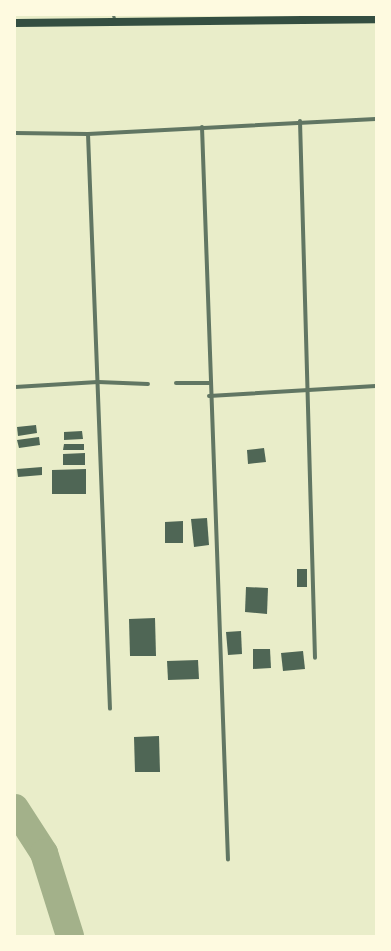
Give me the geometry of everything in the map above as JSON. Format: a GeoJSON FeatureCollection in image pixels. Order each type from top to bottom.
{"type":"FeatureCollection","features":[{"type":"Feature","properties":{"kind":"main road"},"geometry":{"type":"LineString","coordinates":[[15,23],[114,19],[376,19]]}},
{"type":"Feature","properties":{"kind":"street"},"geometry":{"type":"LineString","coordinates":[[15,133],[88,134],[300,121],[376,118]]}},
{"type":"Feature","properties":{"kind":"street"},"geometry":{"type":"LineString","coordinates":[[300,121],[314,658]]}},
{"type":"Feature","properties":{"kind":"street"},"geometry":{"type":"LineString","coordinates":[[202,127],[210,383],[209,396],[228,860]]}},
{"type":"Feature","properties":{"kind":"street"},"geometry":{"type":"LineString","coordinates":[[88,134],[110,709]]}},
{"type":"Feature","properties":{"kind":"street"},"geometry":{"type":"LineString","coordinates":[[15,387],[98,382],[148,384]]}},
{"type":"Feature","properties":{"kind":"street"},"geometry":{"type":"LineString","coordinates":[[176,383],[210,383]]}},
{"type":"Feature","properties":{"kind":"street"},"geometry":{"type":"LineString","coordinates":[[209,396],[306,388],[376,386]]}},
{"type":"Feature","properties":{"kind":"building"},"geometry":{"type":"Polygon","coordinates":[[[36,425],[37,433],[18,436],[17,427],[36,425]]]}},
{"type":"Feature","properties":{"kind":"building"},"geometry":{"type":"Polygon","coordinates":[[[82,431],[83,439],[64,440],[64,432],[82,431]]]}},
{"type":"Feature","properties":{"kind":"building"},"geometry":{"type":"Polygon","coordinates":[[[39,437],[40,445],[19,448],[17,440],[39,437]]]}},
{"type":"Feature","properties":{"kind":"building"},"geometry":{"type":"Polygon","coordinates":[[[64,444],[84,444],[84,450],[63,450],[64,444]]]}},
{"type":"Feature","properties":{"kind":"building"},"geometry":{"type":"Polygon","coordinates":[[[264,448],[266,462],[248,464],[247,450],[264,448]]]}},
{"type":"Feature","properties":{"kind":"building"},"geometry":{"type":"Polygon","coordinates":[[[85,453],[85,465],[63,465],[63,454],[85,453]]]}},
{"type":"Feature","properties":{"kind":"building"},"geometry":{"type":"Polygon","coordinates":[[[42,467],[42,475],[18,477],[17,469],[42,467]]]}},
{"type":"Feature","properties":{"kind":"building"},"geometry":{"type":"Polygon","coordinates":[[[86,469],[86,494],[52,494],[52,470],[86,469]]]}},
{"type":"Feature","properties":{"kind":"building"},"geometry":{"type":"Polygon","coordinates":[[[207,518],[209,545],[194,547],[191,519],[207,518]]]}},
{"type":"Feature","properties":{"kind":"building"},"geometry":{"type":"Polygon","coordinates":[[[183,521],[183,543],[165,543],[165,522],[183,521]]]}},
{"type":"Feature","properties":{"kind":"building"},"geometry":{"type":"Polygon","coordinates":[[[297,569],[307,569],[307,587],[297,587],[297,569]]]}},
{"type":"Feature","properties":{"kind":"building"},"geometry":{"type":"Polygon","coordinates":[[[246,587],[268,588],[267,614],[245,612],[246,587]]]}},
{"type":"Feature","properties":{"kind":"building"},"geometry":{"type":"Polygon","coordinates":[[[155,618],[156,656],[130,656],[129,619],[155,618]]]}},
{"type":"Feature","properties":{"kind":"building"},"geometry":{"type":"Polygon","coordinates":[[[241,631],[242,654],[228,655],[226,632],[241,631]]]}},
{"type":"Feature","properties":{"kind":"building"},"geometry":{"type":"Polygon","coordinates":[[[253,649],[270,649],[271,668],[253,669],[253,649]]]}},
{"type":"Feature","properties":{"kind":"building"},"geometry":{"type":"Polygon","coordinates":[[[303,651],[305,669],[283,671],[281,653],[303,651]]]}},
{"type":"Feature","properties":{"kind":"building"},"geometry":{"type":"Polygon","coordinates":[[[198,660],[199,679],[168,680],[167,661],[198,660]]]}},
{"type":"Feature","properties":{"kind":"building"},"geometry":{"type":"Polygon","coordinates":[[[159,736],[160,772],[135,772],[134,737],[159,736]]]}},
{"type":"Feature","properties":{"kind":"waterway"},"geometry":{"type":"LineString","coordinates":[[15,808],[44,853],[70,936]]}}]}
